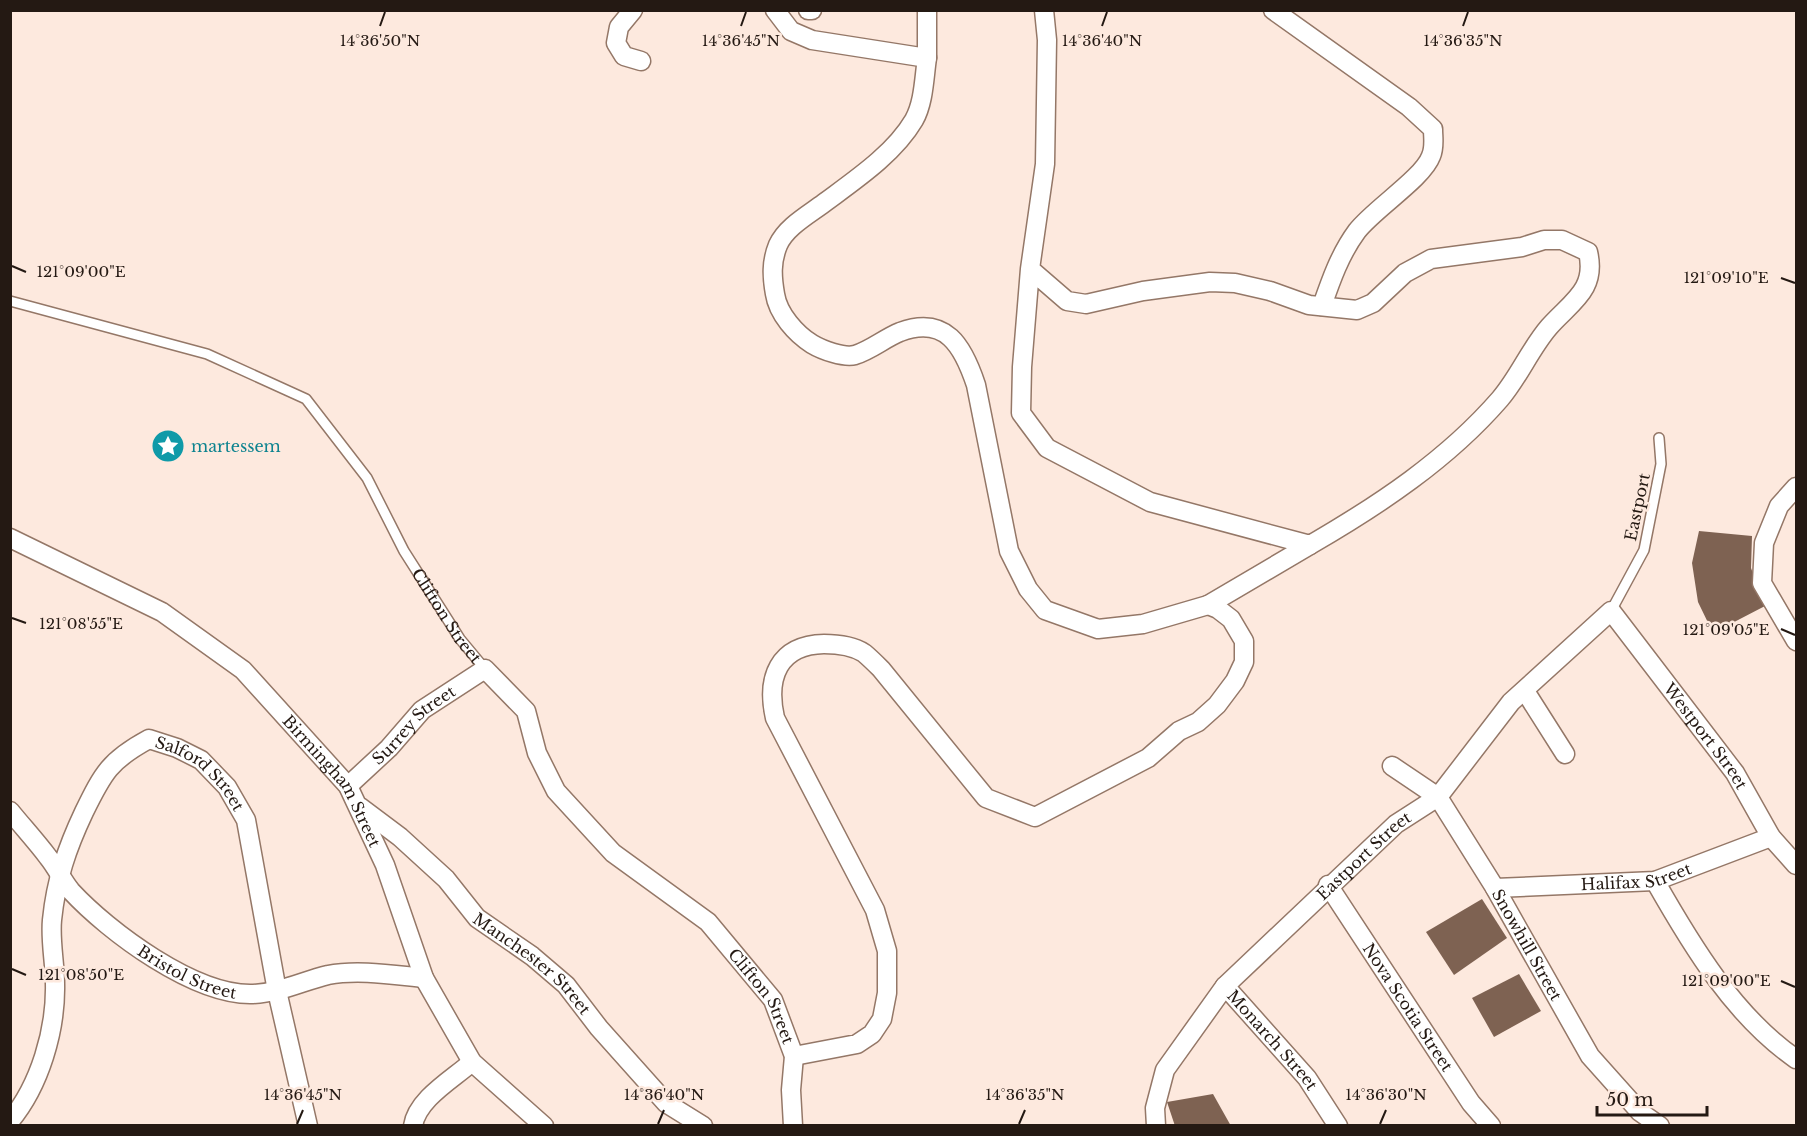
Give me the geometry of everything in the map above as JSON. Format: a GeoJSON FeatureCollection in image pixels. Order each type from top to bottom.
{"type":"FeatureCollection","features":[{"type":"Feature","properties":{"kind":"street"},"geometry":{"type":"LineString","coordinates":[[633,10],[619,27],[616,43],[624,56],[641,61]]}},
{"type":"Feature","properties":{"kind":"street"},"geometry":{"type":"LineString","coordinates":[[775,10],[791,31],[812,40],[927,58]]}},
{"type":"Feature","properties":{"kind":"street"},"geometry":{"type":"LineString","coordinates":[[927,10],[927,58],[921,103],[913,120],[890,149],[843,189],[791,227],[778,244],[771,268],[776,303],[801,335],[813,344],[831,352],[854,356],[900,333],[920,327],[934,327],[946,333],[967,358],[976,385],[1009,551],[1028,589],[1045,610],[1098,629],[1143,624],[1208,605],[1375,507],[1454,446],[1502,398],[1548,328],[1586,287],[1592,268],[1588,252],[1562,240],[1544,240],[1522,247],[1431,259],[1405,273],[1373,303],[1356,310],[1322,306],[1235,283],[1210,282],[1143,291],[1086,304],[1067,301],[1030,269]]}},
{"type":"Feature","properties":{"kind":"street"},"geometry":{"type":"LineString","coordinates":[[1044,10],[1047,40],[1046,164],[1030,269],[1022,367],[1021,413],[1047,448],[1150,502],[1310,545]]}},
{"type":"Feature","properties":{"kind":"street"},"geometry":{"type":"LineString","coordinates":[[1273,10],[1408,107],[1433,129],[1434,145],[1431,158],[1424,168],[1381,205],[1357,231],[1339,261],[1322,306]]}},
{"type":"Feature","properties":{"kind":"street"},"geometry":{"type":"LineString","coordinates":[[1797,487],[1779,506],[1764,543],[1762,583],[1797,641]]}},
{"type":"Feature","properties":{"kind":"street","name":"Birmingham Street"},"geometry":{"type":"LineString","coordinates":[[10,538],[162,612],[243,670],[348,786],[385,865],[424,978],[472,1062],[544,1125]]}},
{"type":"Feature","properties":{"kind":"street"},"geometry":{"type":"LineString","coordinates":[[794,1056],[857,1044],[872,1034],[882,1019],[887,993],[887,951],[875,910],[775,718],[771,698],[772,678],[781,661],[798,648],[815,644],[838,644],[862,652],[881,669],[986,798],[1035,817],[1148,758],[1179,731],[1198,722],[1217,705],[1235,681],[1244,662],[1244,641],[1231,619],[1208,605]]}},
{"type":"Feature","properties":{"kind":"street","name":"Eastport Street"},"geometry":{"type":"LineString","coordinates":[[1156,1125],[1155,1108],[1165,1070],[1225,986],[1328,885],[1396,824],[1438,797],[1511,702],[1611,611]]}},
{"type":"Feature","properties":{"kind":"street","name":"Westport Street"},"geometry":{"type":"LineString","coordinates":[[1611,611],[1736,773],[1771,837],[1797,865]]}},
{"type":"Feature","properties":{"kind":"street","name":"Surrey Street"},"geometry":{"type":"LineString","coordinates":[[348,786],[389,748],[422,710],[485,669]]}},
{"type":"Feature","properties":{"kind":"street","name":"Clifton Street"},"geometry":{"type":"LineString","coordinates":[[485,669],[526,711],[537,753],[556,790],[613,853],[708,922],[773,1000],[794,1056],[791,1090],[793,1125]]}},
{"type":"Feature","properties":{"kind":"street"},"geometry":{"type":"LineString","coordinates":[[1525,691],[1565,754]]}},
{"type":"Feature","properties":{"kind":"street","name":"Salford Street"},"geometry":{"type":"LineString","coordinates":[[10,1121],[23,1105],[49,1040],[55,987],[52,923],[58,874],[66,849],[102,777],[122,754],[149,739],[177,748],[201,760],[227,788],[246,820],[278,991],[308,1125]]}},
{"type":"Feature","properties":{"kind":"street","name":"Snowhill Street"},"geometry":{"type":"LineString","coordinates":[[1392,766],[1438,797],[1495,888],[1590,1056],[1640,1112],[1660,1125]]}},
{"type":"Feature","properties":{"kind":"street","name":"Manchester Street"},"geometry":{"type":"LineString","coordinates":[[357,805],[400,837],[446,879],[477,918],[532,956],[566,985],[598,1028],[666,1103],[703,1125]]}},
{"type":"Feature","properties":{"kind":"street","name":"Bristol Street"},"geometry":{"type":"LineString","coordinates":[[10,811],[50,858],[58,874],[107,926],[134,946],[196,982],[252,994],[278,991],[330,975],[384,974],[424,978]]}},
{"type":"Feature","properties":{"kind":"street","name":"Halifax Street"},"geometry":{"type":"LineString","coordinates":[[1495,888],[1655,881],[1771,837]]}},
{"type":"Feature","properties":{"kind":"street"},"geometry":{"type":"LineString","coordinates":[[1655,881],[1696,953],[1771,1041],[1797,1059]]}},
{"type":"Feature","properties":{"kind":"street","name":"Nova Scotia Street"},"geometry":{"type":"LineString","coordinates":[[1328,885],[1471,1103],[1491,1125]]}},
{"type":"Feature","properties":{"kind":"street","name":"Monarch Street"},"geometry":{"type":"LineString","coordinates":[[1225,986],[1307,1078],[1338,1125]]}},
{"type":"Feature","properties":{"kind":"street"},"geometry":{"type":"LineString","coordinates":[[413,1125],[414,1116],[423,1105],[472,1062]]}},
{"type":"Feature","properties":{"kind":"lane","name":"Clifton Street"},"geometry":{"type":"LineString","coordinates":[[10,301],[207,354],[306,399],[367,478],[404,551],[460,639],[485,669]]}},
{"type":"Feature","properties":{"kind":"lane","name":"Eastport"},"geometry":{"type":"LineString","coordinates":[[1611,611],[1644,550],[1661,464],[1659,438]]}},
{"type":"Feature","properties":{"kind":"building"},"geometry":{"type":"Polygon","coordinates":[[[1699,531],[1752,536],[1751,568],[1765,606],[1713,633],[1698,602],[1692,563],[1699,531]]]}},
{"type":"Feature","properties":{"kind":"building"},"geometry":{"type":"Polygon","coordinates":[[[1482,899],[1507,938],[1454,975],[1426,932],[1482,899]]]}},
{"type":"Feature","properties":{"kind":"building"},"geometry":{"type":"Polygon","coordinates":[[[1519,974],[1541,1011],[1494,1037],[1472,998],[1519,974]]]}},
{"type":"Feature","properties":{"kind":"building"},"geometry":{"type":"Polygon","coordinates":[[[1213,1094],[1231,1126],[1175,1126],[1167,1102],[1213,1094]]]}},
{"type":"Feature","properties":{"kind":"place","name":"martessem"},"geometry":{"type":"Point","coordinates":[168,446]}}]}
